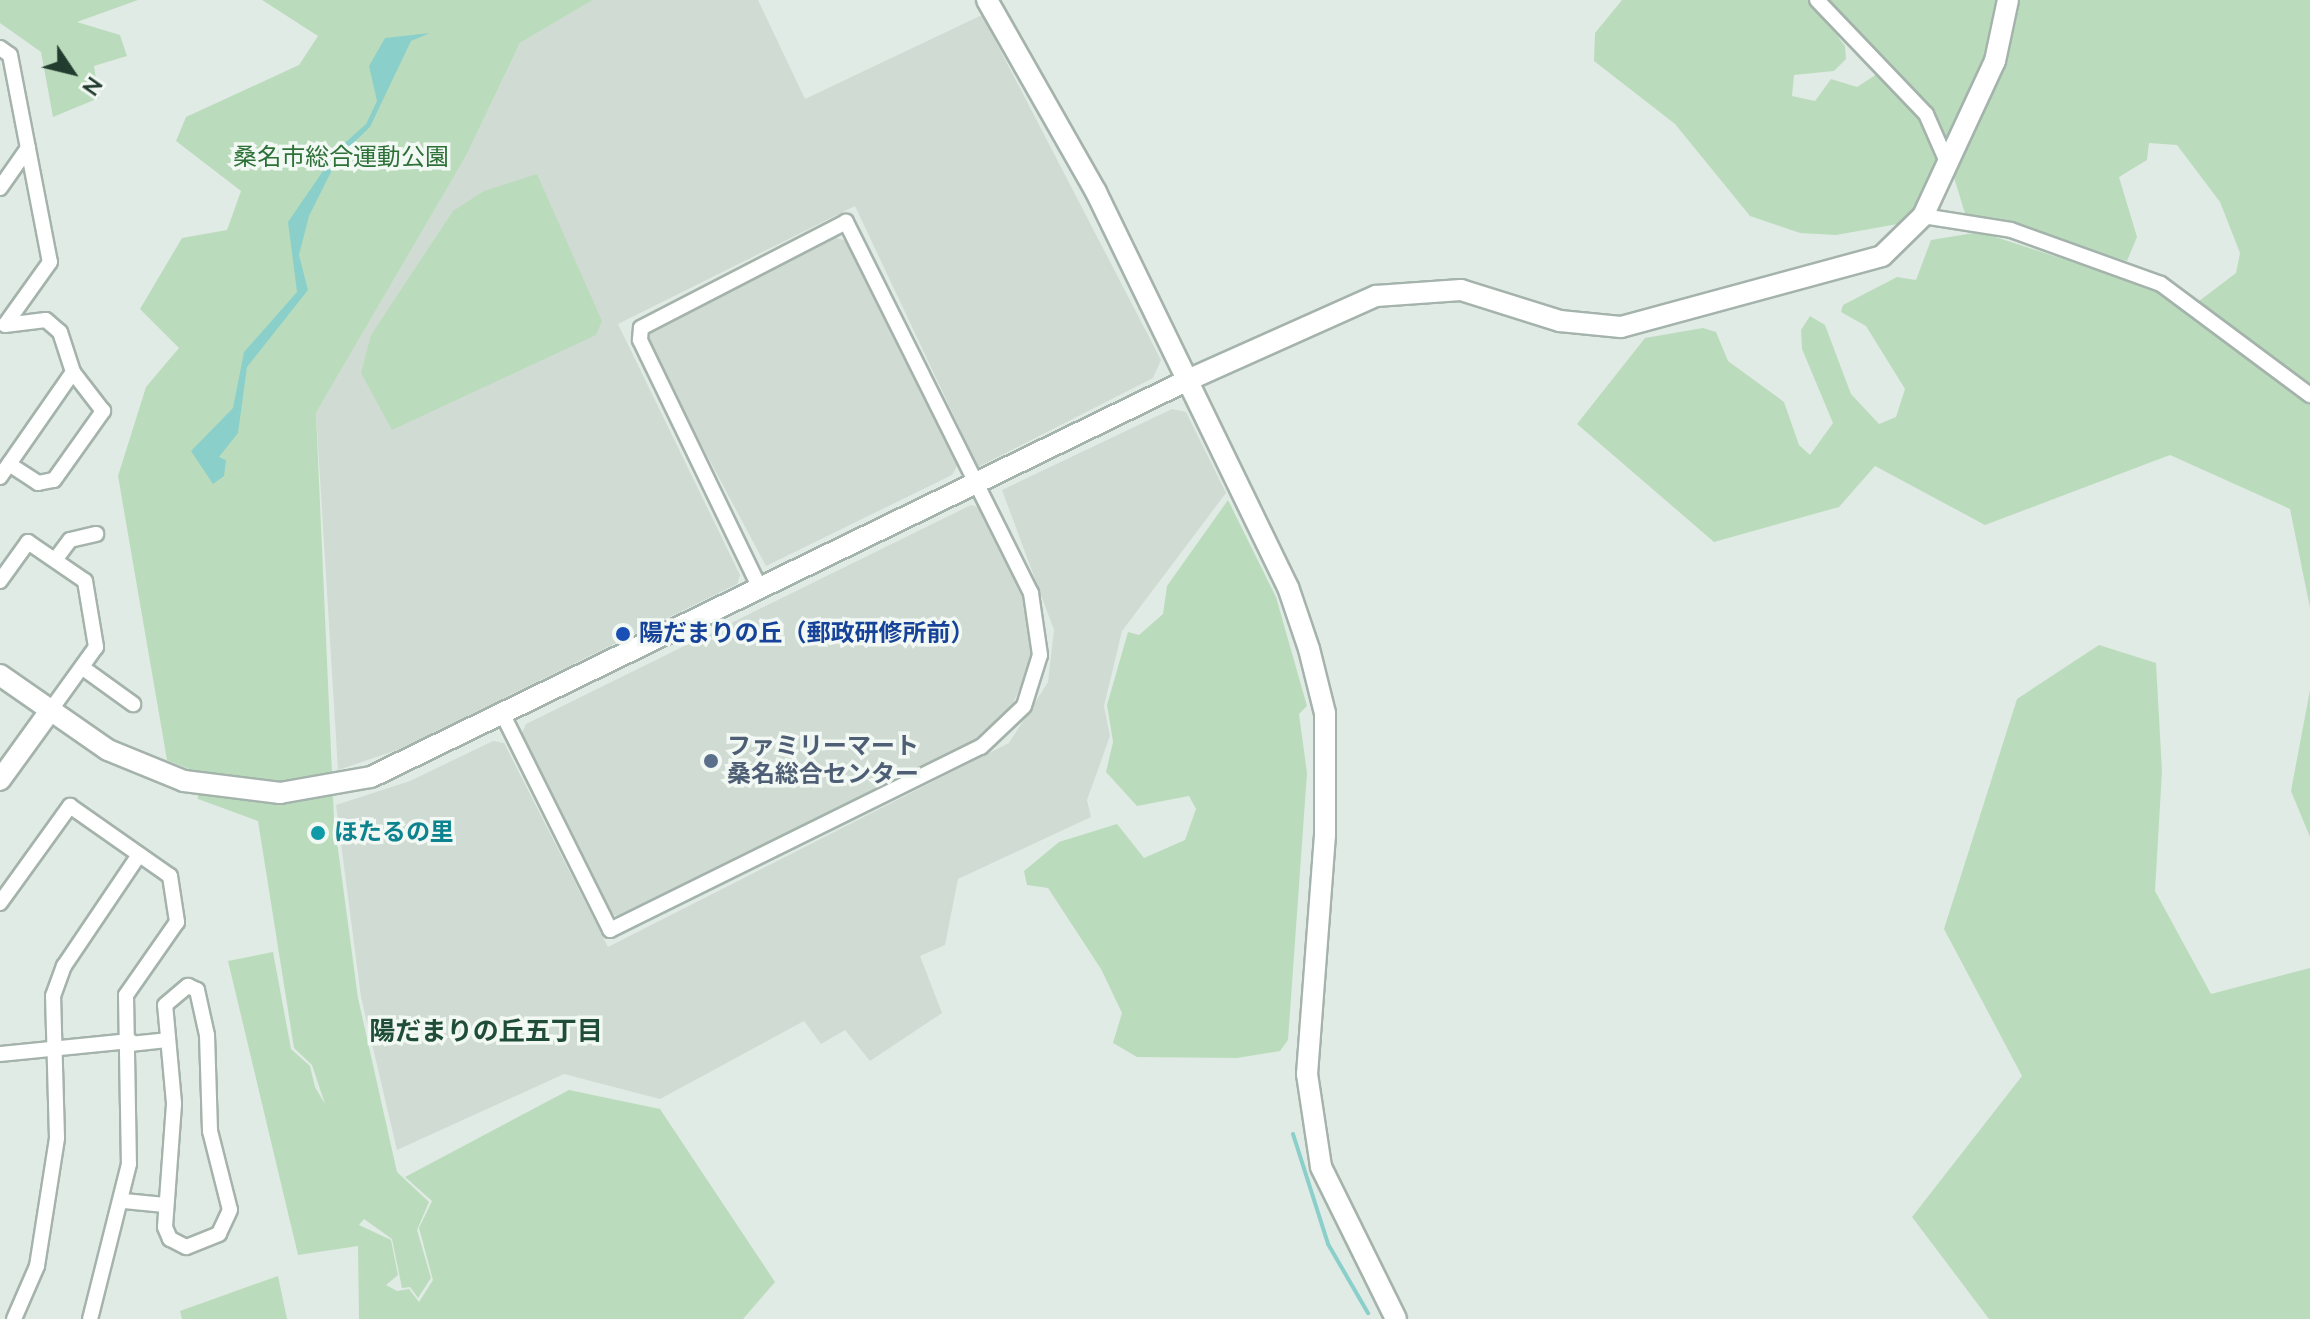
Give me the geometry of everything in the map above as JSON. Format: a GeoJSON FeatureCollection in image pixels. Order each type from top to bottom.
{"type":"FeatureCollection","features":[{"type":"Feature","properties":{"kind":"street"},"geometry":{"type":"LineString","coordinates":[[987,0],[1088,178],[1288,587],[1325,713],[1325,835],[1307,1074],[1321,1167],[1388,1316]]}},
{"type":"Feature","properties":{"kind":"street"},"geometry":{"type":"LineString","coordinates":[[1817,0],[1926,114],[1948,164]]}},
{"type":"Feature","properties":{"kind":"street"},"geometry":{"type":"LineString","coordinates":[[0,675],[50,711],[153,771],[257,793],[371,777],[504,717],[1188,380],[1347,307],[1415,288],[1478,293],[1584,326],[1643,325],[1862,264],[1895,246],[1923,216],[1995,61],[2008,0]]}},
{"type":"Feature","properties":{"kind":"street"},"geometry":{"type":"LineString","coordinates":[[0,48],[10,55],[50,262],[2,328]]}},
{"type":"Feature","properties":{"kind":"street"},"geometry":{"type":"LineString","coordinates":[[0,188],[28,148]]}},
{"type":"Feature","properties":{"kind":"street"},"geometry":{"type":"LineString","coordinates":[[1923,216],[2011,230],[2161,284],[2310,395]]}},
{"type":"Feature","properties":{"kind":"street"},"geometry":{"type":"LineString","coordinates":[[504,717],[610,930],[963,757],[999,735],[1024,706],[1040,655],[1034,602],[846,222],[641,328],[640,340],[761,590]]}},
{"type":"Feature","properties":{"kind":"street"},"geometry":{"type":"LineString","coordinates":[[2,328],[46,320],[60,332],[73,372],[100,400],[95,423],[54,480],[38,483],[9,464]]}},
{"type":"Feature","properties":{"kind":"street"},"geometry":{"type":"LineString","coordinates":[[0,477],[73,372]]}},
{"type":"Feature","properties":{"kind":"street"},"geometry":{"type":"LineString","coordinates":[[55,560],[70,540],[96,534]]}},
{"type":"Feature","properties":{"kind":"street"},"geometry":{"type":"LineString","coordinates":[[0,581],[28,542],[55,560],[85,581],[96,647],[0,780]]}},
{"type":"Feature","properties":{"kind":"street"},"geometry":{"type":"LineString","coordinates":[[83,668],[133,704]]}},
{"type":"Feature","properties":{"kind":"street"},"geometry":{"type":"LineString","coordinates":[[0,903],[70,806],[170,876],[177,922],[126,995],[133,1116],[124,1201],[90,1319]]}},
{"type":"Feature","properties":{"kind":"street"},"geometry":{"type":"LineString","coordinates":[[14,1319],[48,1220],[57,1138],[51,1007],[64,966],[139,855]]}},
{"type":"Feature","properties":{"kind":"street"},"geometry":{"type":"LineString","coordinates":[[194,986],[207,1035],[210,1131],[229,1216],[212,1238],[180,1246],[167,1233],[165,1205],[174,1126],[165,1005],[194,986]]}},
{"type":"Feature","properties":{"kind":"street"},"geometry":{"type":"LineString","coordinates":[[0,1054],[167,1040]]}},
{"type":"Feature","properties":{"kind":"street"},"geometry":{"type":"LineString","coordinates":[[124,1201],[165,1205]]}},
{"type":"Feature","properties":{"kind":"shaded area"},"geometry":{"type":"Polygon","coordinates":[[[593,0],[758,0],[805,99],[982,15],[1161,360],[1153,378],[978,467],[855,206],[618,324],[740,575],[737,584],[400,749],[338,770],[316,413],[466,156],[520,43],[593,0]]]}},
{"type":"Feature","properties":{"kind":"shaded area"},"geometry":{"type":"Polygon","coordinates":[[[836,238],[848,241],[957,466],[952,475],[766,566],[646,341],[651,331],[836,238]]]}},
{"type":"Feature","properties":{"kind":"shaded area"},"geometry":{"type":"Polygon","coordinates":[[[1172,409],[1186,412],[1226,493],[1122,631],[1104,706],[1110,736],[1087,800],[1091,817],[958,879],[945,945],[920,956],[942,1013],[870,1061],[845,1030],[821,1044],[804,1021],[660,1099],[564,1074],[397,1150],[361,997],[336,805],[410,781],[493,741],[504,743],[608,947],[1009,743],[1048,682],[1054,630],[1002,490],[1172,409]]]}},
{"type":"Feature","properties":{"kind":"shaded area"},"geometry":{"type":"Polygon","coordinates":[[[971,505],[981,508],[1030,614],[1033,658],[1008,715],[977,742],[620,917],[610,913],[522,733],[526,724],[971,505]]]}},
{"type":"Feature","properties":{"kind":"green space"},"geometry":{"type":"Polygon","coordinates":[[[0,0],[138,0],[77,22],[120,35],[127,56],[94,66],[99,98],[53,117],[41,52],[0,23],[0,0]]]}},
{"type":"Feature","properties":{"kind":"green space","name":"桑名市総合運動公園"},"geometry":{"type":"Polygon","coordinates":[[[262,0],[593,0],[520,43],[466,156],[316,413],[334,819],[358,998],[397,1172],[429,1202],[417,1230],[431,1278],[418,1298],[410,1287],[402,1288],[392,1239],[364,1219],[359,1225],[391,1240],[398,1275],[386,1285],[397,1291],[409,1289],[419,1302],[433,1280],[419,1228],[432,1201],[405,1177],[569,1090],[660,1109],[775,1282],[743,1319],[359,1319],[358,1246],[298,1255],[228,961],[273,952],[291,1049],[310,1066],[315,1087],[325,1104],[312,1065],[294,1048],[258,821],[198,799],[194,771],[167,760],[118,476],[146,387],[179,348],[140,309],[182,238],[227,230],[241,191],[176,141],[186,117],[299,65],[318,36],[262,0]]]}},
{"type":"Feature","properties":{"kind":"green space"},"geometry":{"type":"Polygon","coordinates":[[[1622,0],[1810,0],[1845,46],[1846,59],[1834,71],[1794,75],[1792,96],[1815,101],[1831,79],[1857,87],[1877,74],[1920,114],[1936,146],[1938,169],[1909,222],[1836,235],[1800,233],[1750,216],[1675,124],[1594,61],[1595,33],[1622,0]]]}},
{"type":"Feature","properties":{"kind":"green space"},"geometry":{"type":"Polygon","coordinates":[[[1826,0],[2000,0],[1988,57],[1949,145],[1930,107],[1826,0]]]}},
{"type":"Feature","properties":{"kind":"green space"},"geometry":{"type":"Polygon","coordinates":[[[2016,0],[2310,0],[2310,390],[2199,301],[2236,273],[2240,253],[2220,202],[2177,145],[2149,143],[2147,160],[2119,177],[2137,237],[2127,261],[1966,217],[1953,174],[2016,0]]]}},
{"type":"Feature","properties":{"kind":"green space"},"geometry":{"type":"Polygon","coordinates":[[[537,174],[602,321],[596,335],[392,430],[361,373],[371,335],[453,211],[484,191],[537,174]]]}},
{"type":"Feature","properties":{"kind":"green space"},"geometry":{"type":"Polygon","coordinates":[[[1980,232],[2165,292],[2310,400],[2310,608],[2290,509],[2170,455],[1985,525],[1875,466],[1839,507],[1714,542],[1577,424],[1645,338],[1703,328],[1716,332],[1728,361],[1784,402],[1799,445],[1810,455],[1833,423],[1802,349],[1801,330],[1810,316],[1825,325],[1851,394],[1879,424],[1896,417],[1905,389],[1866,326],[1841,312],[1843,305],[1897,277],[1916,280],[1931,240],[1980,232]]]}},
{"type":"Feature","properties":{"kind":"green space"},"geometry":{"type":"Polygon","coordinates":[[[1228,500],[1276,597],[1307,706],[1299,714],[1307,773],[1288,1040],[1280,1051],[1237,1058],[1137,1057],[1113,1043],[1122,1013],[1101,969],[1048,888],[1027,885],[1024,871],[1059,842],[1117,824],[1144,858],[1185,840],[1196,809],[1189,796],[1137,806],[1106,772],[1113,742],[1107,705],[1128,632],[1139,635],[1163,614],[1167,586],[1228,500]]]}},
{"type":"Feature","properties":{"kind":"green space"},"geometry":{"type":"Polygon","coordinates":[[[2099,645],[2156,663],[2162,771],[2155,891],[2211,994],[2310,968],[2310,1319],[1989,1319],[1912,1217],[2022,1076],[1944,929],[2017,699],[2099,645]]]}},
{"type":"Feature","properties":{"kind":"green space"},"geometry":{"type":"Polygon","coordinates":[[[2310,690],[2310,837],[2291,791],[2310,690]]]}},
{"type":"Feature","properties":{"kind":"green space"},"geometry":{"type":"Polygon","coordinates":[[[278,1276],[287,1319],[182,1319],[180,1311],[278,1276]]]}},
{"type":"Feature","properties":{"kind":"water"},"geometry":{"type":"Polygon","coordinates":[[[430,33],[411,41],[370,127],[338,158],[309,216],[299,255],[308,290],[247,367],[238,433],[219,457],[226,460],[224,476],[213,484],[191,451],[233,408],[244,352],[297,292],[288,222],[338,149],[366,124],[377,101],[369,66],[385,38],[430,33]]]}},
{"type":"Feature","properties":{"kind":"waterway"},"geometry":{"type":"LineString","coordinates":[[1293,1134],[1328,1244],[1368,1313]]}},
{"type":"Feature","properties":{"kind":"place","name":"陽だまりの丘（郵政研修所前）"},"geometry":{"type":"Point","coordinates":[623,634]}},
{"type":"Feature","properties":{"kind":"place","name":"ファミリーマート 桑名総合センター"},"geometry":{"type":"Point","coordinates":[711,761]}},
{"type":"Feature","properties":{"kind":"place","name":"ほたるの里"},"geometry":{"type":"Point","coordinates":[318,833]}},
{"type":"Feature","properties":{"kind":"district","name":"陽だまりの丘五丁目"},"geometry":{"type":"Point","coordinates":[486,1032]}}]}
